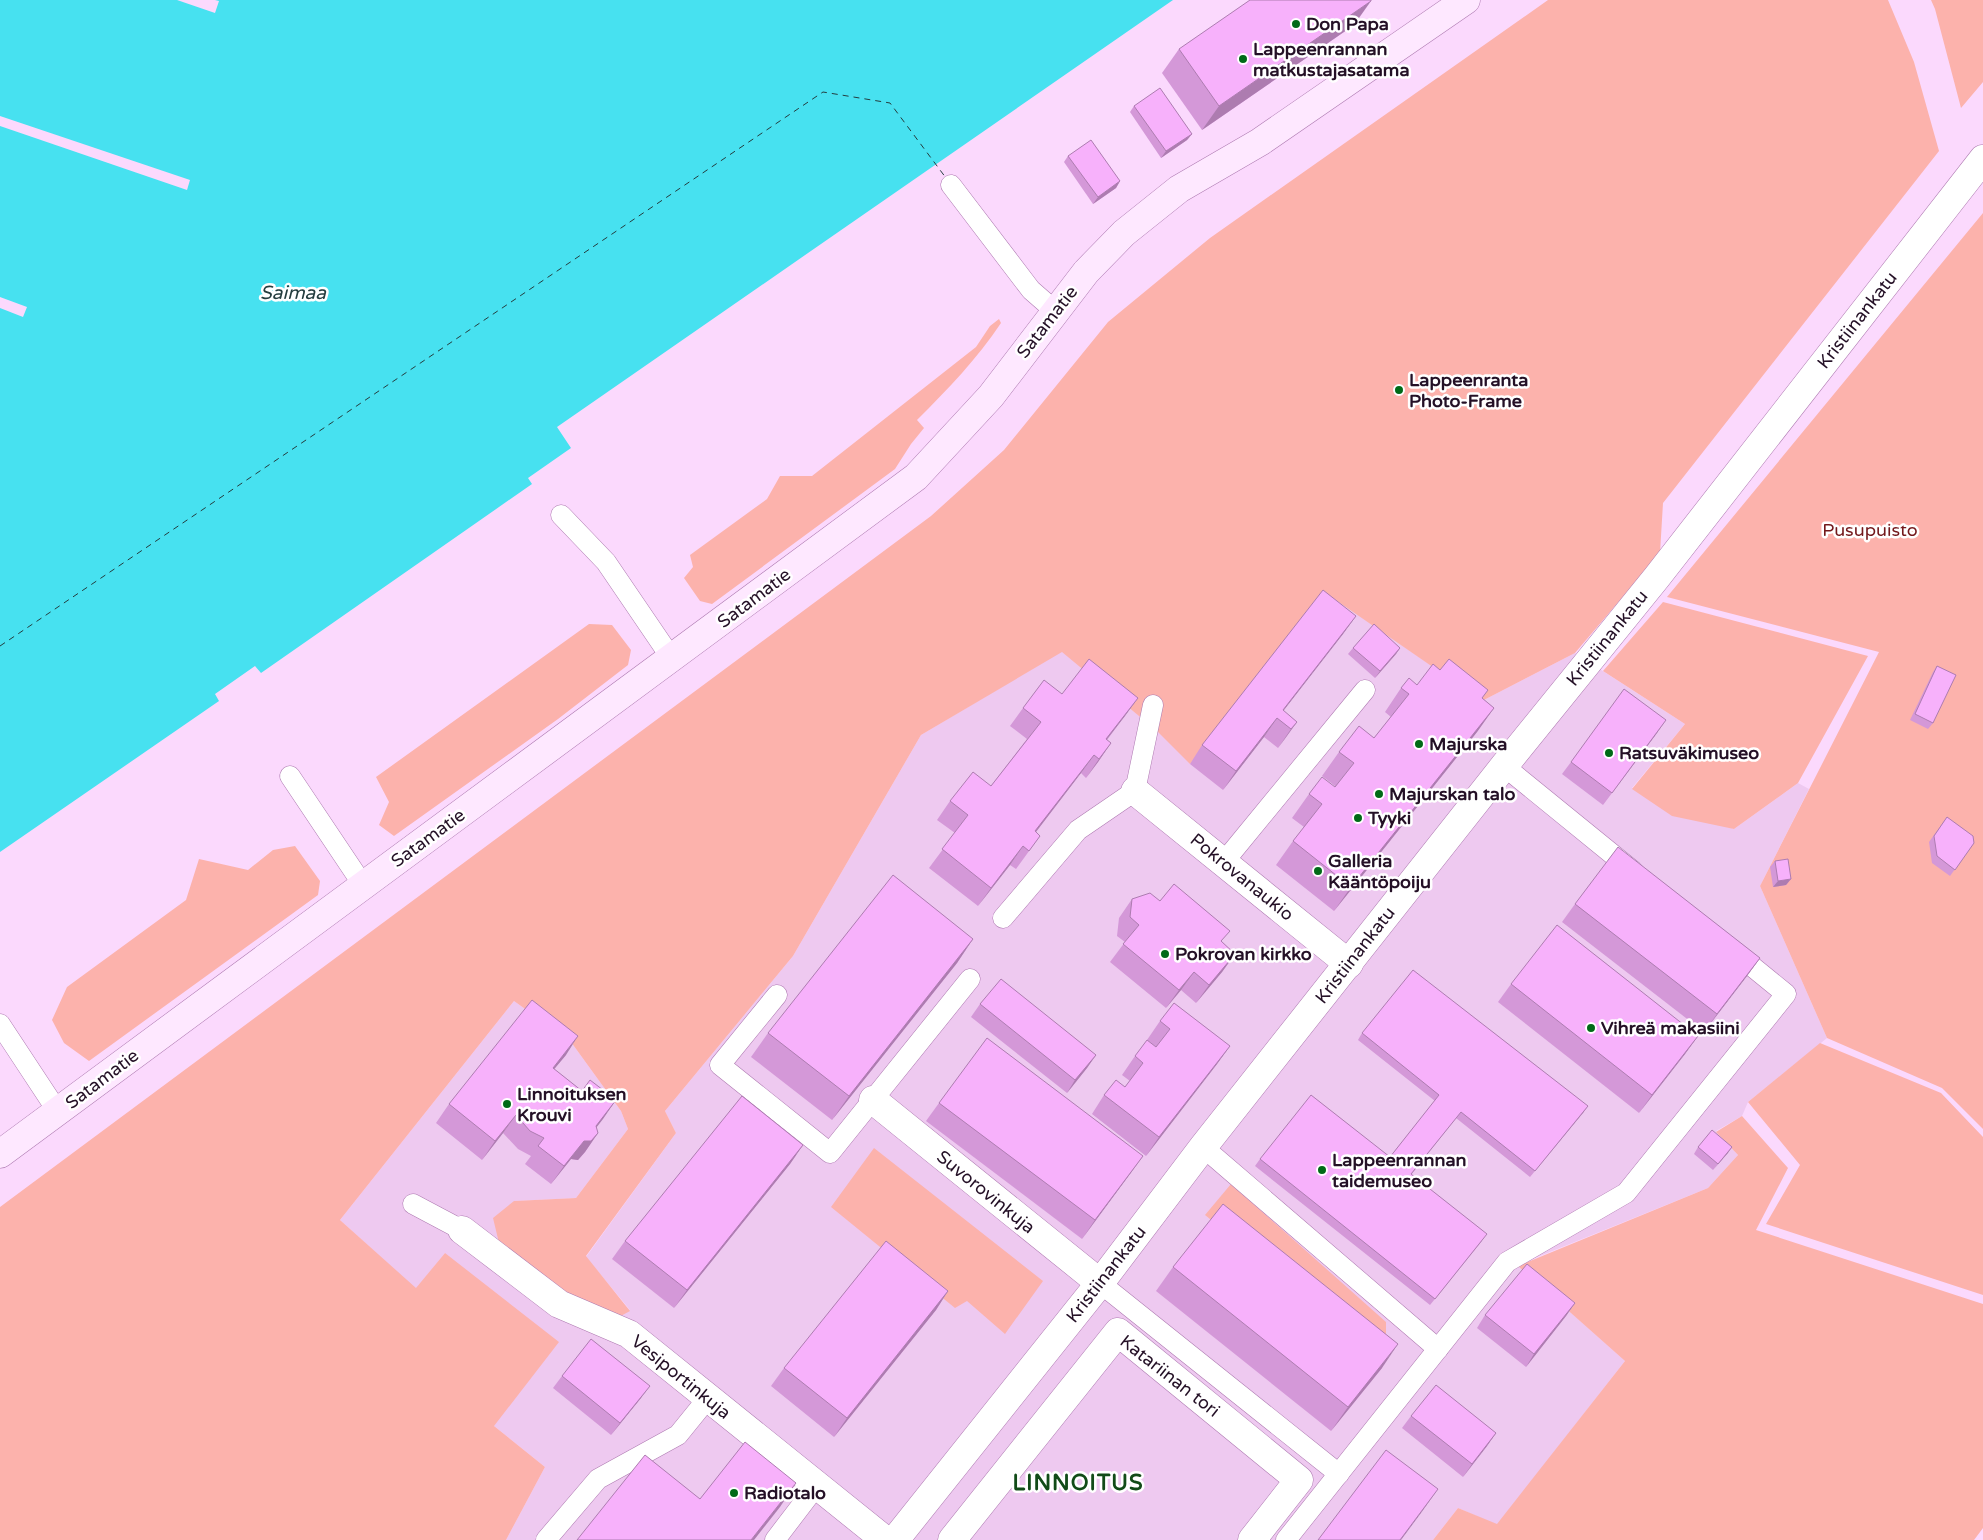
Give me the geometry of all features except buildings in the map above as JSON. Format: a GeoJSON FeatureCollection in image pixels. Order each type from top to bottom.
{"type":"FeatureCollection","features":[{"type":"Feature","properties":{"kind":"street","name":"Satamatie"},"geometry":{"type":"LineString","coordinates":[[0,1154],[916,477],[990,396],[1086,272],[1124,233],[1179,189],[1260,142],[1466,0]]}},
{"type":"Feature","properties":{"kind":"street","name":"Kristiinankatu"},"geometry":{"type":"LineString","coordinates":[[895,1540],[1100,1282],[1203,1147],[1504,766],[1657,577],[1983,159]]}},
{"type":"Feature","properties":{"kind":"street","name":"Pokrovanaukio"},"geometry":{"type":"LineString","coordinates":[[1135,792],[1349,964]]}},
{"type":"Feature","properties":{"kind":"street","name":"Suvorovinkuja"},"geometry":{"type":"LineString","coordinates":[[872,1100],[1100,1282]]}},
{"type":"Feature","properties":{"kind":"street","name":"Vesiportinkuja"},"geometry":{"type":"LineString","coordinates":[[462,1230],[559,1304],[629,1334],[884,1540]]}},
{"type":"Feature","properties":{"kind":"street","name":"Katariinan tori"},"geometry":{"type":"LineString","coordinates":[[952,1540],[1118,1332],[1298,1480],[1252,1540]]}},
{"type":"Feature","properties":{"kind":"lane"},"geometry":{"type":"LineString","coordinates":[[951,185],[1031,290],[1055,311]]}},
{"type":"Feature","properties":{"kind":"lane"},"geometry":{"type":"LineString","coordinates":[[561,515],[606,562],[672,659]]}},
{"type":"Feature","properties":{"kind":"lane"},"geometry":{"type":"LineString","coordinates":[[1223,863],[1365,690]]}},
{"type":"Feature","properties":{"kind":"lane"},"geometry":{"type":"LineString","coordinates":[[1003,918],[1078,830],[1135,792],[1153,705]]}},
{"type":"Feature","properties":{"kind":"lane"},"geometry":{"type":"LineString","coordinates":[[1504,766],[1650,884]]}},
{"type":"Feature","properties":{"kind":"lane"},"geometry":{"type":"LineString","coordinates":[[290,776],[364,885]]}},
{"type":"Feature","properties":{"kind":"lane"},"geometry":{"type":"LineString","coordinates":[[1286,1540],[1507,1262],[1626,1193],[1786,994],[1718,939]]}},
{"type":"Feature","properties":{"kind":"lane"},"geometry":{"type":"LineString","coordinates":[[777,994],[720,1065],[830,1153],[970,979]]}},
{"type":"Feature","properties":{"kind":"lane"},"geometry":{"type":"LineString","coordinates":[[0,1024],[58,1112]]}},
{"type":"Feature","properties":{"kind":"lane"},"geometry":{"type":"LineString","coordinates":[[1203,1147],[1438,1349]]}},
{"type":"Feature","properties":{"kind":"lane","name":"Vesiportinkuja"},"geometry":{"type":"LineString","coordinates":[[413,1204],[462,1230]]}},
{"type":"Feature","properties":{"kind":"lane"},"geometry":{"type":"LineString","coordinates":[[1100,1282],[1339,1474]]}},
{"type":"Feature","properties":{"kind":"lane"},"geometry":{"type":"LineString","coordinates":[[546,1540],[598,1480],[678,1435],[708,1398]]}},
{"type":"Feature","properties":{"kind":"lane"},"geometry":{"type":"LineString","coordinates":[[775,1540],[817,1485]]}},
{"type":"Feature","properties":{"kind":"shaded area"},"geometry":{"type":"Polygon","coordinates":[[[1327,593],[1482,701],[1575,653],[1685,724],[1632,788],[1734,829],[1798,783],[1809,789],[1760,886],[1827,1038],[1748,1102],[1742,1116],[1716,1131],[1738,1155],[1708,1188],[1518,1265],[1625,1361],[1497,1525],[1458,1508],[1433,1540],[506,1540],[545,1467],[494,1426],[445,1253],[416,1289],[340,1220],[514,1001],[571,1042],[621,1111],[628,1129],[576,1198],[514,1201],[630,1310],[586,1257],[676,1133],[665,1111],[793,956],[921,735],[1062,651],[1157,731],[1327,593]]]}},
{"type":"Feature","properties":{"kind":"green space"},"geometry":{"type":"Polygon","coordinates":[[[1548,0],[1888,0],[1914,62],[1939,151],[1663,503],[1660,553],[1575,653],[1482,701],[1327,594],[1310,608],[1190,764],[1157,731],[1062,652],[921,735],[793,956],[665,1111],[676,1133],[586,1256],[630,1311],[617,1318],[552,1287],[499,1243],[493,1218],[514,1201],[576,1198],[628,1129],[621,1111],[571,1042],[514,1001],[340,1220],[416,1288],[445,1253],[559,1342],[494,1426],[545,1467],[506,1540],[0,1540],[0,1207],[931,516],[1004,450],[1108,322],[1210,238],[1548,0]]]}},
{"type":"Feature","properties":{"kind":"green space"},"geometry":{"type":"Polygon","coordinates":[[[1931,0],[1983,0],[1983,82],[1961,108],[1935,9],[1931,0]]]}},
{"type":"Feature","properties":{"kind":"green space","name":"Pusupuisto"},"geometry":{"type":"Polygon","coordinates":[[[1983,213],[1983,1129],[1942,1088],[1827,1038],[1760,886],[1879,652],[1667,597],[1983,213]]]}},
{"type":"Feature","properties":{"kind":"green space"},"geometry":{"type":"Polygon","coordinates":[[[999,319],[1001,323],[982,349],[917,420],[924,428],[895,469],[712,604],[700,601],[684,578],[693,567],[690,555],[767,499],[780,476],[812,476],[976,347],[990,326],[999,319]]]}},
{"type":"Feature","properties":{"kind":"green space"},"geometry":{"type":"Polygon","coordinates":[[[1663,602],[1868,656],[1798,783],[1734,829],[1672,816],[1632,789],[1685,724],[1603,671],[1663,602]]]}},
{"type":"Feature","properties":{"kind":"green space"},"geometry":{"type":"Polygon","coordinates":[[[589,624],[612,625],[631,650],[628,665],[558,719],[394,836],[379,825],[389,802],[376,777],[589,624]]]}},
{"type":"Feature","properties":{"kind":"green space"},"geometry":{"type":"Polygon","coordinates":[[[295,846],[320,881],[318,895],[89,1061],[64,1043],[52,1020],[67,987],[186,900],[199,859],[248,870],[273,850],[295,846]]]}},
{"type":"Feature","properties":{"kind":"green space"},"geometry":{"type":"Polygon","coordinates":[[[1820,1043],[1941,1093],[1983,1137],[1983,1295],[1766,1224],[1800,1165],[1748,1102],[1820,1043]]]}},
{"type":"Feature","properties":{"kind":"green space"},"geometry":{"type":"Polygon","coordinates":[[[1742,1116],[1788,1168],[1756,1230],[1983,1304],[1983,1528],[1974,1540],[1433,1540],[1458,1508],[1497,1524],[1625,1361],[1518,1266],[1708,1188],[1738,1155],[1716,1132],[1742,1116]]]}},
{"type":"Feature","properties":{"kind":"green space"},"geometry":{"type":"Polygon","coordinates":[[[874,1148],[1043,1281],[1005,1334],[967,1301],[955,1308],[831,1207],[874,1148]]]}},
{"type":"Feature","properties":{"kind":"green space"},"geometry":{"type":"Polygon","coordinates":[[[1231,1184],[1386,1322],[1386,1361],[1205,1215],[1231,1184]]]}},
{"type":"Feature","properties":{"kind":"water","name":"Saimaa"},"geometry":{"type":"Polygon","coordinates":[[[0,0],[1173,0],[557,427],[571,448],[528,478],[532,484],[261,673],[255,666],[215,694],[219,701],[0,852],[0,0]]]}},
{"type":"Feature","properties":{"kind":"pier"},"geometry":{"type":"Polygon","coordinates":[[[177,0],[215,0],[219,1],[215,13],[177,0]]]}},
{"type":"Feature","properties":{"kind":"pier"},"geometry":{"type":"Polygon","coordinates":[[[0,116],[190,180],[187,190],[0,126],[0,116]]]}},
{"type":"Feature","properties":{"kind":"pier"},"geometry":{"type":"Polygon","coordinates":[[[0,297],[27,307],[23,317],[0,308],[0,297]]]}},
{"type":"Feature","properties":{"kind":"ferry route"},"geometry":{"type":"LineString","coordinates":[[0,646],[823,92],[890,103],[946,178]]}},
{"type":"Feature","properties":{"kind":"place","name":"Don Papa"},"geometry":{"type":"Point","coordinates":[1296,24]}},
{"type":"Feature","properties":{"kind":"place","name":"Lappeenrannan matkustajasatama"},"geometry":{"type":"Point","coordinates":[1243,59]}},
{"type":"Feature","properties":{"kind":"place","name":"Lappeenranta Photo-Frame"},"geometry":{"type":"Point","coordinates":[1399,390]}},
{"type":"Feature","properties":{"kind":"place","name":"Majurska"},"geometry":{"type":"Point","coordinates":[1419,744]}},
{"type":"Feature","properties":{"kind":"place","name":"Ratsuväkimuseo"},"geometry":{"type":"Point","coordinates":[1609,753]}},
{"type":"Feature","properties":{"kind":"place","name":"Majurskan talo"},"geometry":{"type":"Point","coordinates":[1379,794]}},
{"type":"Feature","properties":{"kind":"place","name":"Tyyki"},"geometry":{"type":"Point","coordinates":[1358,818]}},
{"type":"Feature","properties":{"kind":"place","name":"Galleria Kääntöpoiju"},"geometry":{"type":"Point","coordinates":[1318,871]}},
{"type":"Feature","properties":{"kind":"place","name":"Pokrovan kirkko"},"geometry":{"type":"Point","coordinates":[1165,954]}},
{"type":"Feature","properties":{"kind":"place","name":"Vihreä makasiini"},"geometry":{"type":"Point","coordinates":[1591,1028]}},
{"type":"Feature","properties":{"kind":"place","name":"Linnoituksen Krouvi"},"geometry":{"type":"Point","coordinates":[507,1104]}},
{"type":"Feature","properties":{"kind":"place","name":"Lappeenrannan taidemuseo"},"geometry":{"type":"Point","coordinates":[1322,1170]}},
{"type":"Feature","properties":{"kind":"place","name":"Radiotalo"},"geometry":{"type":"Point","coordinates":[734,1493]}},
{"type":"Feature","properties":{"kind":"district","name":"LINNOITUS"},"geometry":{"type":"Point","coordinates":[1078,1483]}}]}
